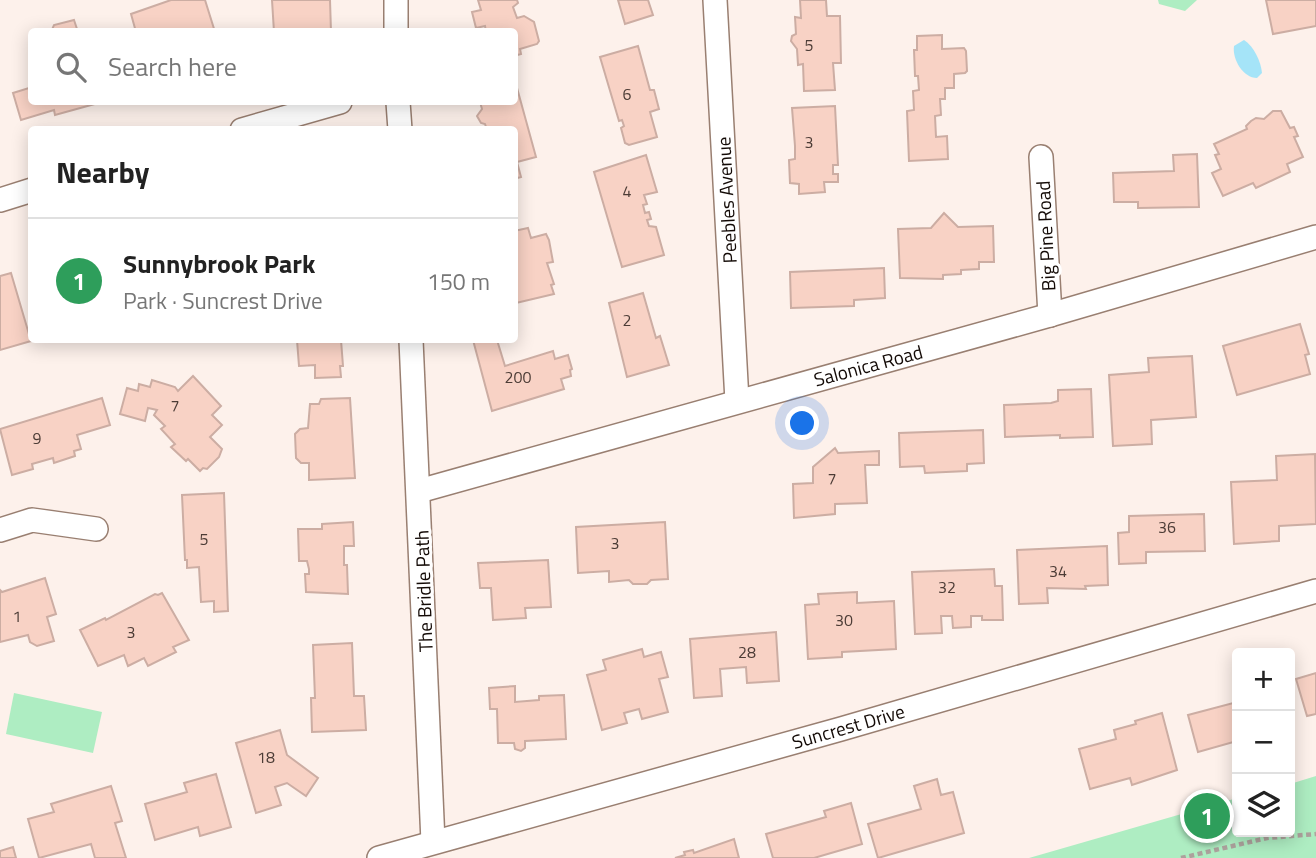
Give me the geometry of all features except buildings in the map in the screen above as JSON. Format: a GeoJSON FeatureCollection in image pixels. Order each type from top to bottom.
{"type":"FeatureCollection","features":[{"type":"Feature","properties":{"kind":"street"},"geometry":{"type":"LineString","coordinates":[[396,0],[396,28]]}},
{"type":"Feature","properties":{"kind":"street","name":"Peebles Avenue"},"geometry":{"type":"LineString","coordinates":[[715,0],[737,401]]}},
{"type":"Feature","properties":{"kind":"street"},"geometry":{"type":"LineString","coordinates":[[256,126],[330,105]]}},
{"type":"Feature","properties":{"kind":"street"},"geometry":{"type":"LineString","coordinates":[[398,105],[400,126]]}},
{"type":"Feature","properties":{"kind":"street","name":"Big Pine Road"},"geometry":{"type":"LineString","coordinates":[[1041,157],[1050,315]]}},
{"type":"Feature","properties":{"kind":"street"},"geometry":{"type":"LineString","coordinates":[[0,200],[28,191]]}},
{"type":"Feature","properties":{"kind":"street","name":"Salonica Road"},"geometry":{"type":"LineString","coordinates":[[419,491],[1050,315],[1316,237]]}},
{"type":"Feature","properties":{"kind":"street","name":"The Bridle Path"},"geometry":{"type":"LineString","coordinates":[[411,343],[433,842]]}},
{"type":"Feature","properties":{"kind":"street"},"geometry":{"type":"LineString","coordinates":[[0,530],[32,520],[96,529]]}},
{"type":"Feature","properties":{"kind":"street","name":"Suncrest Drive"},"geometry":{"type":"LineString","coordinates":[[379,858],[855,725],[1316,591]]}},
{"type":"Feature","properties":{"kind":"path"},"geometry":{"type":"LineString","coordinates":[[1181,858],[1267,838],[1316,834]]}},
{"type":"Feature","properties":{"kind":"green space"},"geometry":{"type":"Polygon","coordinates":[[[1158,0],[1197,0],[1185,11],[1159,4],[1158,0]]]}},
{"type":"Feature","properties":{"kind":"green space"},"geometry":{"type":"Polygon","coordinates":[[[14,693],[102,712],[93,753],[6,734],[14,693]]]}},
{"type":"Feature","properties":{"kind":"green space"},"geometry":{"type":"Polygon","coordinates":[[[1316,776],[1316,858],[1029,858],[1232,799],[1232,837],[1295,837],[1295,782],[1316,776]]]}},
{"type":"Feature","properties":{"kind":"water"},"geometry":{"type":"Polygon","coordinates":[[[1244,40],[1254,50],[1260,64],[1262,73],[1257,78],[1243,71],[1235,56],[1234,46],[1244,40]]]}},
{"type":"Feature","properties":{"kind":"place","name":"Sunnybrook Park"},"geometry":{"type":"Point","coordinates":[1207,816]}}]}
